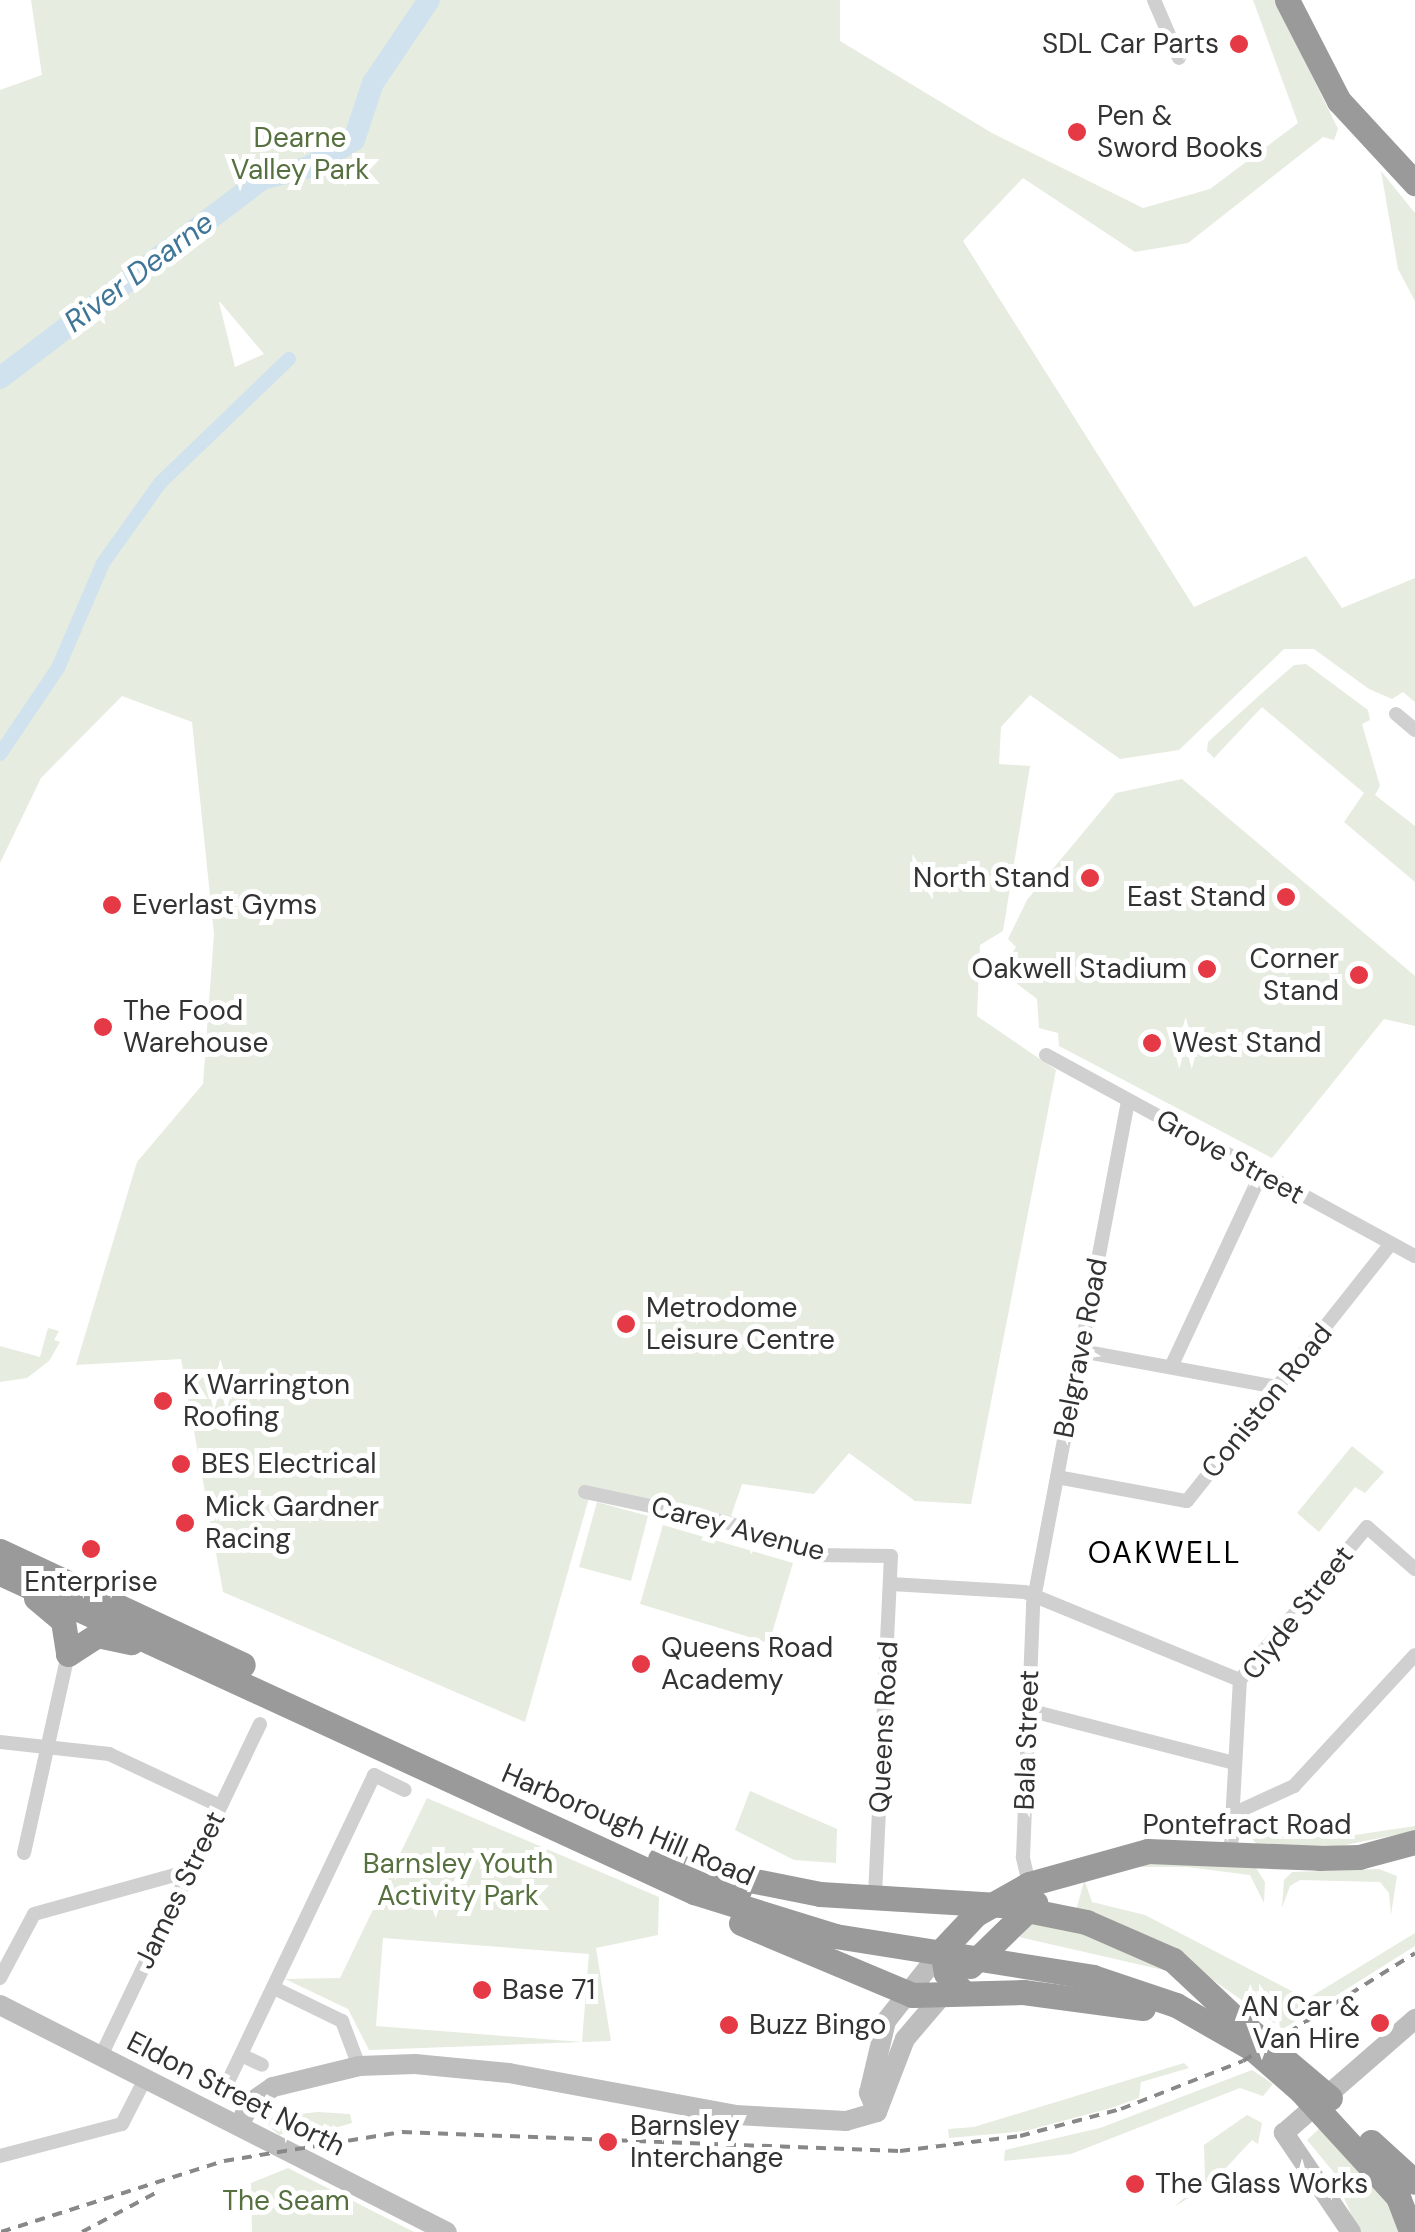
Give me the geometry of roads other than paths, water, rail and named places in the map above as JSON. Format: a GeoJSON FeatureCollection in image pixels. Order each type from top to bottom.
{"type":"FeatureCollection","features":[{"type":"Feature","properties":{"kind":"highway"},"geometry":{"type":"LineString","coordinates":[[1286,0],[1351,117],[1415,183]]}},
{"type":"Feature","properties":{"kind":"highway","name":"Harborough Hill Road"},"geometry":{"type":"LineString","coordinates":[[0,1551],[672,1864],[792,1908],[905,1940]]}},
{"type":"Feature","properties":{"kind":"highway"},"geometry":{"type":"LineString","coordinates":[[0,1574],[63,1620],[68,1654]]}},
{"type":"Feature","properties":{"kind":"highway","name":"Harborough Hill Road"},"geometry":{"type":"LineString","coordinates":[[0,1574],[694,1892],[835,1936],[905,1940],[1034,1959],[1230,2024],[1368,2150],[1415,2182]]}},
{"type":"Feature","properties":{"kind":"highway"},"geometry":{"type":"LineString","coordinates":[[68,1654],[82,1640],[110,1636],[198,1663]]}},
{"type":"Feature","properties":{"kind":"highway","name":"Pontefract Road"},"geometry":{"type":"LineString","coordinates":[[942,1950],[977,1909],[1028,1897],[1072,1875],[1148,1850],[1359,1857],[1415,1842]]}},
{"type":"Feature","properties":{"kind":"highway"},"geometry":{"type":"LineString","coordinates":[[672,1864],[875,1898],[977,1909],[994,1941]]}},
{"type":"Feature","properties":{"kind":"highway"},"geometry":{"type":"LineString","coordinates":[[1072,1875],[1067,1887],[1072,1919]]}},
{"type":"Feature","properties":{"kind":"highway"},"geometry":{"type":"LineString","coordinates":[[694,1892],[737,1921],[905,1992],[952,1991],[1126,2004],[1230,2024]]}},
{"type":"Feature","properties":{"kind":"highway"},"geometry":{"type":"LineString","coordinates":[[952,1991],[1028,1897],[1173,1960],[1230,2024]]}},
{"type":"Feature","properties":{"kind":"highway"},"geometry":{"type":"LineString","coordinates":[[942,1950],[941,1962],[952,1991]]}},
{"type":"Feature","properties":{"kind":"highway","name":"Harborough Hill Road"},"geometry":{"type":"LineString","coordinates":[[1368,2150],[1404,2206],[1411,2232]]}},
{"type":"Feature","properties":{"kind":"highway"},"geometry":{"type":"LineString","coordinates":[[1411,2232],[1415,2223]]}},
{"type":"Feature","properties":{"kind":"street"},"geometry":{"type":"LineString","coordinates":[[1154,0],[1179,58]]}},
{"type":"Feature","properties":{"kind":"street"},"geometry":{"type":"LineString","coordinates":[[1396,714],[1415,730]]}},
{"type":"Feature","properties":{"kind":"street","name":"Grove Street"},"geometry":{"type":"LineString","coordinates":[[1046,1054],[1415,1256]]}},
{"type":"Feature","properties":{"kind":"street","name":"Belgrave Road"},"geometry":{"type":"LineString","coordinates":[[1036,1595],[1128,1101]]}},
{"type":"Feature","properties":{"kind":"street"},"geometry":{"type":"LineString","coordinates":[[1171,1367],[1261,1174]]}},
{"type":"Feature","properties":{"kind":"street","name":"Coniston Road"},"geometry":{"type":"LineString","coordinates":[[1057,1477],[1186,1501],[1391,1244]]}},
{"type":"Feature","properties":{"kind":"street"},"geometry":{"type":"LineString","coordinates":[[1080,1351],[1277,1387]]}},
{"type":"Feature","properties":{"kind":"street","name":"Carey Avenue"},"geometry":{"type":"LineString","coordinates":[[585,1492],[729,1522],[813,1555],[892,1556]]}},
{"type":"Feature","properties":{"kind":"street","name":"Clyde Street"},"geometry":{"type":"LineString","coordinates":[[1229,1853],[1240,1680],[1366,1528],[1415,1568]]}},
{"type":"Feature","properties":{"kind":"street","name":"Queens Road"},"geometry":{"type":"LineString","coordinates":[[875,1898],[892,1556]]}},
{"type":"Feature","properties":{"kind":"street"},"geometry":{"type":"LineString","coordinates":[[891,1584],[1036,1595],[1240,1680]]}},
{"type":"Feature","properties":{"kind":"street","name":"Bala Street"},"geometry":{"type":"LineString","coordinates":[[1028,1897],[1022,1857],[1036,1595]]}},
{"type":"Feature","properties":{"kind":"street"},"geometry":{"type":"LineString","coordinates":[[24,1854],[68,1654]]}},
{"type":"Feature","properties":{"kind":"street"},"geometry":{"type":"LineString","coordinates":[[1232,1822],[1242,1810],[1294,1786],[1415,1655]]}},
{"type":"Feature","properties":{"kind":"street"},"geometry":{"type":"LineString","coordinates":[[1028,1710],[1235,1764]]}},
{"type":"Feature","properties":{"kind":"street","name":"James Street"},"geometry":{"type":"LineString","coordinates":[[101,2056],[260,1724]]}},
{"type":"Feature","properties":{"kind":"street"},"geometry":{"type":"LineString","coordinates":[[0,1742],[108,1754],[220,1806]]}},
{"type":"Feature","properties":{"kind":"street"},"geometry":{"type":"LineString","coordinates":[[224,2090],[374,1775],[405,1790]]}},
{"type":"Feature","properties":{"kind":"street"},"geometry":{"type":"LineString","coordinates":[[0,1978],[34,1914],[190,1871]]}},
{"type":"Feature","properties":{"kind":"street"},"geometry":{"type":"LineString","coordinates":[[884,2028],[905,1992],[942,1950]]}},
{"type":"Feature","properties":{"kind":"street"},"geometry":{"type":"LineString","coordinates":[[873,2102],[884,2028],[874,1981]]}},
{"type":"Feature","properties":{"kind":"street"},"geometry":{"type":"LineString","coordinates":[[274,1988],[342,2021],[360,2066]]}},
{"type":"Feature","properties":{"kind":"street"},"geometry":{"type":"LineString","coordinates":[[873,2102],[913,2028],[952,1991]]}},
{"type":"Feature","properties":{"kind":"street","name":"Eldon Street North"},"geometry":{"type":"LineString","coordinates":[[0,2005],[446,2232]]}},
{"type":"Feature","properties":{"kind":"street"},"geometry":{"type":"LineString","coordinates":[[1351,2232],[1284,2133],[1415,2019]]}},
{"type":"Feature","properties":{"kind":"street"},"geometry":{"type":"LineString","coordinates":[[884,2028],[913,2028]]}},
{"type":"Feature","properties":{"kind":"street"},"geometry":{"type":"LineString","coordinates":[[241,2055],[262,2065]]}},
{"type":"Feature","properties":{"kind":"street"},"geometry":{"type":"LineString","coordinates":[[239,2126],[250,2102],[273,2087],[360,2066],[478,2068],[774,2119],[873,2102]]}},
{"type":"Feature","properties":{"kind":"street"},"geometry":{"type":"LineString","coordinates":[[0,2156],[122,2124],[145,2079]]}},
{"type":"Feature","properties":{"kind":"waterway","name":"River Dearne"},"geometry":{"type":"LineString","coordinates":[[0,378],[262,179],[309,167],[354,140],[373,83],[429,0]]}},
{"type":"Feature","properties":{"kind":"waterway"},"geometry":{"type":"LineString","coordinates":[[0,754],[58,668],[103,563],[160,483],[289,359]]}},
{"type":"Feature","properties":{"kind":"railway"},"geometry":{"type":"LineString","coordinates":[[1,2232],[224,2161],[402,2132],[900,2151],[1020,2136],[1121,2109],[1243,2061],[1415,1953]]}},
{"type":"Feature","properties":{"kind":"railway"},"geometry":{"type":"LineString","coordinates":[[82,2232],[161,2190]]}},
{"type":"Feature","properties":{"kind":"place","name":"SDL Car Parts"},"geometry":{"type":"Point","coordinates":[1239,44]}},
{"type":"Feature","properties":{"kind":"place","name":"Pen & Sword Books"},"geometry":{"type":"Point","coordinates":[1077,132]}},
{"type":"Feature","properties":{"kind":"place","name":"North Stand"},"geometry":{"type":"Point","coordinates":[1090,878]}},
{"type":"Feature","properties":{"kind":"place","name":"East Stand"},"geometry":{"type":"Point","coordinates":[1286,897]}},
{"type":"Feature","properties":{"kind":"place","name":"Everlast Gyms"},"geometry":{"type":"Point","coordinates":[112,905]}},
{"type":"Feature","properties":{"kind":"place","name":"Oakwell Stadium"},"geometry":{"type":"Point","coordinates":[1207,969]}},
{"type":"Feature","properties":{"kind":"place","name":"Corner Stand"},"geometry":{"type":"Point","coordinates":[1359,975]}},
{"type":"Feature","properties":{"kind":"place","name":"The Food Warehouse"},"geometry":{"type":"Point","coordinates":[103,1027]}},
{"type":"Feature","properties":{"kind":"place","name":"West Stand"},"geometry":{"type":"Point","coordinates":[1152,1043]}},
{"type":"Feature","properties":{"kind":"place","name":"Metrodome Leisure Centre"},"geometry":{"type":"Point","coordinates":[626,1324]}},
{"type":"Feature","properties":{"kind":"place","name":"K Warrington Roofing"},"geometry":{"type":"Point","coordinates":[163,1401]}},
{"type":"Feature","properties":{"kind":"place","name":"BES Electrical"},"geometry":{"type":"Point","coordinates":[181,1464]}},
{"type":"Feature","properties":{"kind":"place","name":"Mick Gardner Racing"},"geometry":{"type":"Point","coordinates":[185,1523]}},
{"type":"Feature","properties":{"kind":"place","name":"Enterprise"},"geometry":{"type":"Point","coordinates":[91,1549]}},
{"type":"Feature","properties":{"kind":"place","name":"Queens Road Academy"},"geometry":{"type":"Point","coordinates":[641,1664]}},
{"type":"Feature","properties":{"kind":"place","name":"Base 71"},"geometry":{"type":"Point","coordinates":[482,1990]}},
{"type":"Feature","properties":{"kind":"place","name":"AN Car & Van Hire"},"geometry":{"type":"Point","coordinates":[1380,2023]}},
{"type":"Feature","properties":{"kind":"place","name":"Buzz Bingo"},"geometry":{"type":"Point","coordinates":[729,2025]}},
{"type":"Feature","properties":{"kind":"place","name":"Barnsley Interchange"},"geometry":{"type":"Point","coordinates":[608,2142]}},
{"type":"Feature","properties":{"kind":"place","name":"The Glass Works"},"geometry":{"type":"Point","coordinates":[1135,2184]}},
{"type":"Feature","properties":{"kind":"district","name":"OAKWELL"},"geometry":{"type":"Point","coordinates":[1165,1553]}},
{"type":"Feature","properties":{"kind":"park label","name":"Dearne Valley Park"},"geometry":{"type":"Point","coordinates":[300,154]}},
{"type":"Feature","properties":{"kind":"park label","name":"Barnsley Youth Activity Park"},"geometry":{"type":"Point","coordinates":[458,1880]}},
{"type":"Feature","properties":{"kind":"park label","name":"The Seam"},"geometry":{"type":"Point","coordinates":[286,2201]}}]}
